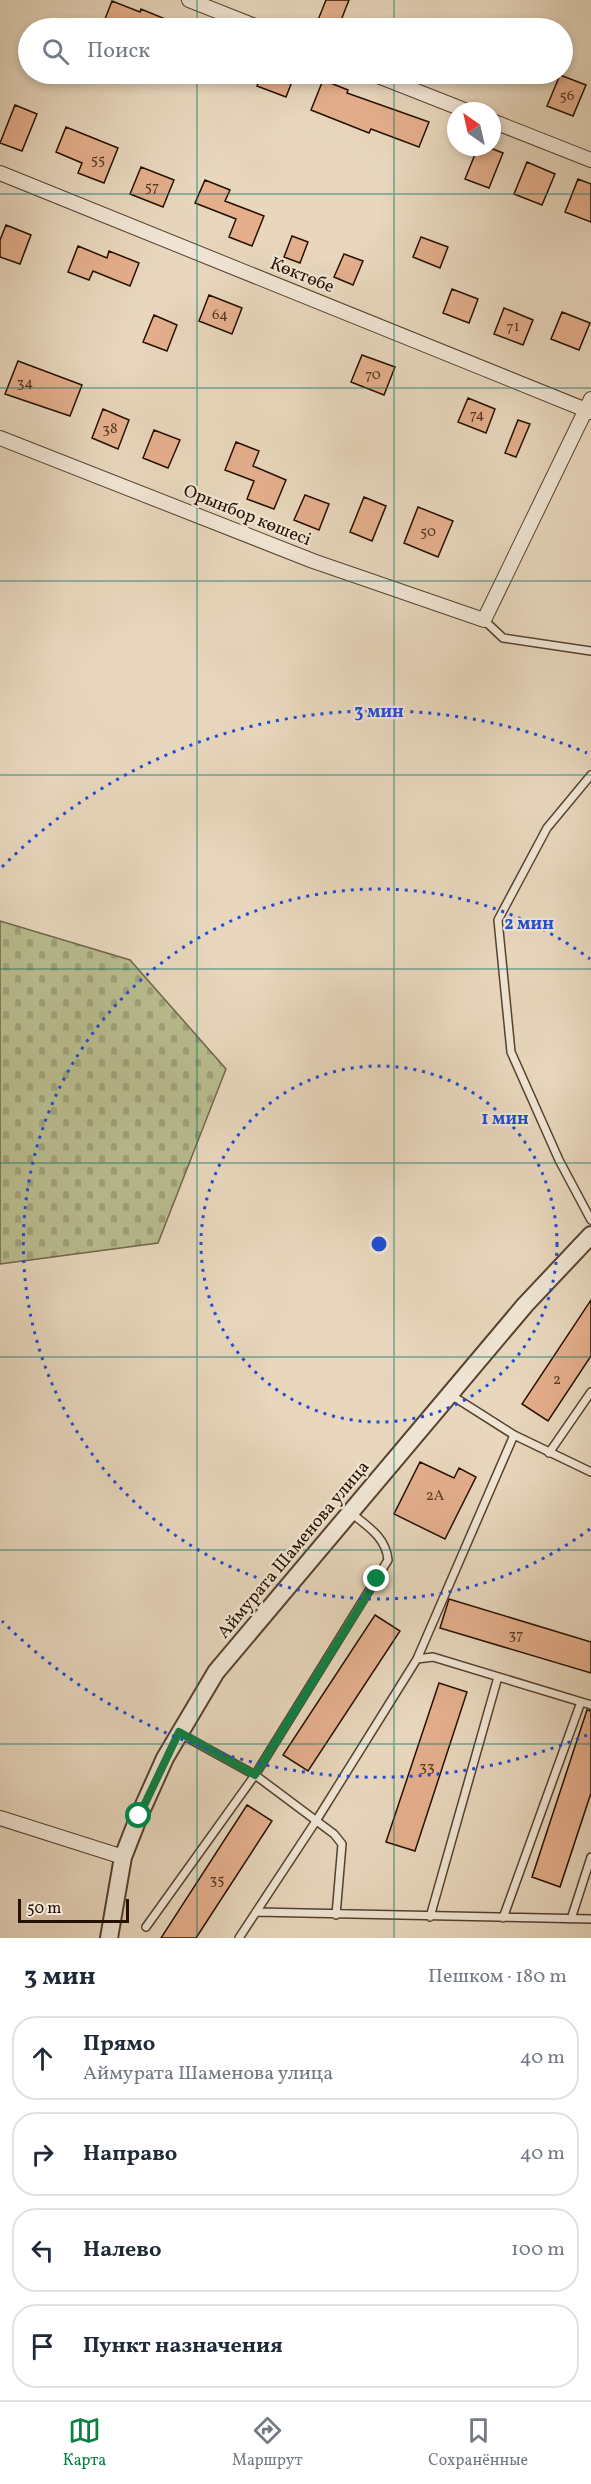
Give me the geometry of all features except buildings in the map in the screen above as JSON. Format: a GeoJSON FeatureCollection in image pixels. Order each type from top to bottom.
{"type":"FeatureCollection","features":[{"type":"Feature","properties":{"kind":"street"},"geometry":{"type":"LineString","coordinates":[[189,0],[235,18]]}},
{"type":"Feature","properties":{"kind":"street"},"geometry":{"type":"LineString","coordinates":[[398,84],[447,103]]}},
{"type":"Feature","properties":{"kind":"street"},"geometry":{"type":"LineString","coordinates":[[501,125],[591,160]]}},
{"type":"Feature","properties":{"kind":"street","name":"Көктөбе"},"geometry":{"type":"LineString","coordinates":[[0,173],[589,407]]}},
{"type":"Feature","properties":{"kind":"street"},"geometry":{"type":"LineString","coordinates":[[484,620],[589,407]]}},
{"type":"Feature","properties":{"kind":"street","name":"Орынбор көшесі"},"geometry":{"type":"LineString","coordinates":[[0,438],[313,561],[484,620]]}},
{"type":"Feature","properties":{"kind":"street","name":"Аймурата Шаменова улица"},"geometry":{"type":"LineString","coordinates":[[109,1938],[123,1857],[139,1816],[179,1732],[216,1672],[525,1305],[591,1235]]}},
{"type":"Feature","properties":{"kind":"street"},"geometry":{"type":"LineString","coordinates":[[0,1818],[123,1857]]}},
{"type":"Feature","properties":{"kind":"lane"},"geometry":{"type":"LineString","coordinates":[[484,620],[503,638],[591,651]]}},
{"type":"Feature","properties":{"kind":"lane"},"geometry":{"type":"LineString","coordinates":[[591,775],[547,828],[498,920],[512,1052],[559,1160],[591,1220]]}},
{"type":"Feature","properties":{"kind":"lane"},"geometry":{"type":"LineString","coordinates":[[549,1453],[591,1392]]}},
{"type":"Feature","properties":{"kind":"lane"},"geometry":{"type":"LineString","coordinates":[[451,1395],[514,1435],[591,1472]]}},
{"type":"Feature","properties":{"kind":"lane"},"geometry":{"type":"LineString","coordinates":[[239,1938],[316,1821],[417,1659],[514,1435]]}},
{"type":"Feature","properties":{"kind":"lane"},"geometry":{"type":"LineString","coordinates":[[147,1927],[255,1775],[388,1560],[387,1549],[379,1536],[351,1513]]}},
{"type":"Feature","properties":{"kind":"lane"},"geometry":{"type":"LineString","coordinates":[[417,1659],[433,1657],[591,1705]]}},
{"type":"Feature","properties":{"kind":"lane"},"geometry":{"type":"LineString","coordinates":[[430,1917],[498,1677]]}},
{"type":"Feature","properties":{"kind":"lane"},"geometry":{"type":"LineString","coordinates":[[503,1918],[581,1702]]}},
{"type":"Feature","properties":{"kind":"lane"},"geometry":{"type":"LineString","coordinates":[[179,1732],[255,1775],[334,1834],[342,1844],[336,1915]]}},
{"type":"Feature","properties":{"kind":"lane"},"geometry":{"type":"LineString","coordinates":[[571,1919],[591,1857]]}},
{"type":"Feature","properties":{"kind":"lane"},"geometry":{"type":"LineString","coordinates":[[256,1912],[591,1919]]}},
{"type":"Feature","properties":{"kind":"green space"},"geometry":{"type":"Polygon","coordinates":[[[0,921],[130,960],[226,1069],[158,1243],[0,1264],[0,921]]]}},
{"type":"Feature","properties":{"kind":"route"},"geometry":{"type":"LineString","coordinates":[[139,1816],[179,1732],[255,1775],[377,1579]]}}]}
